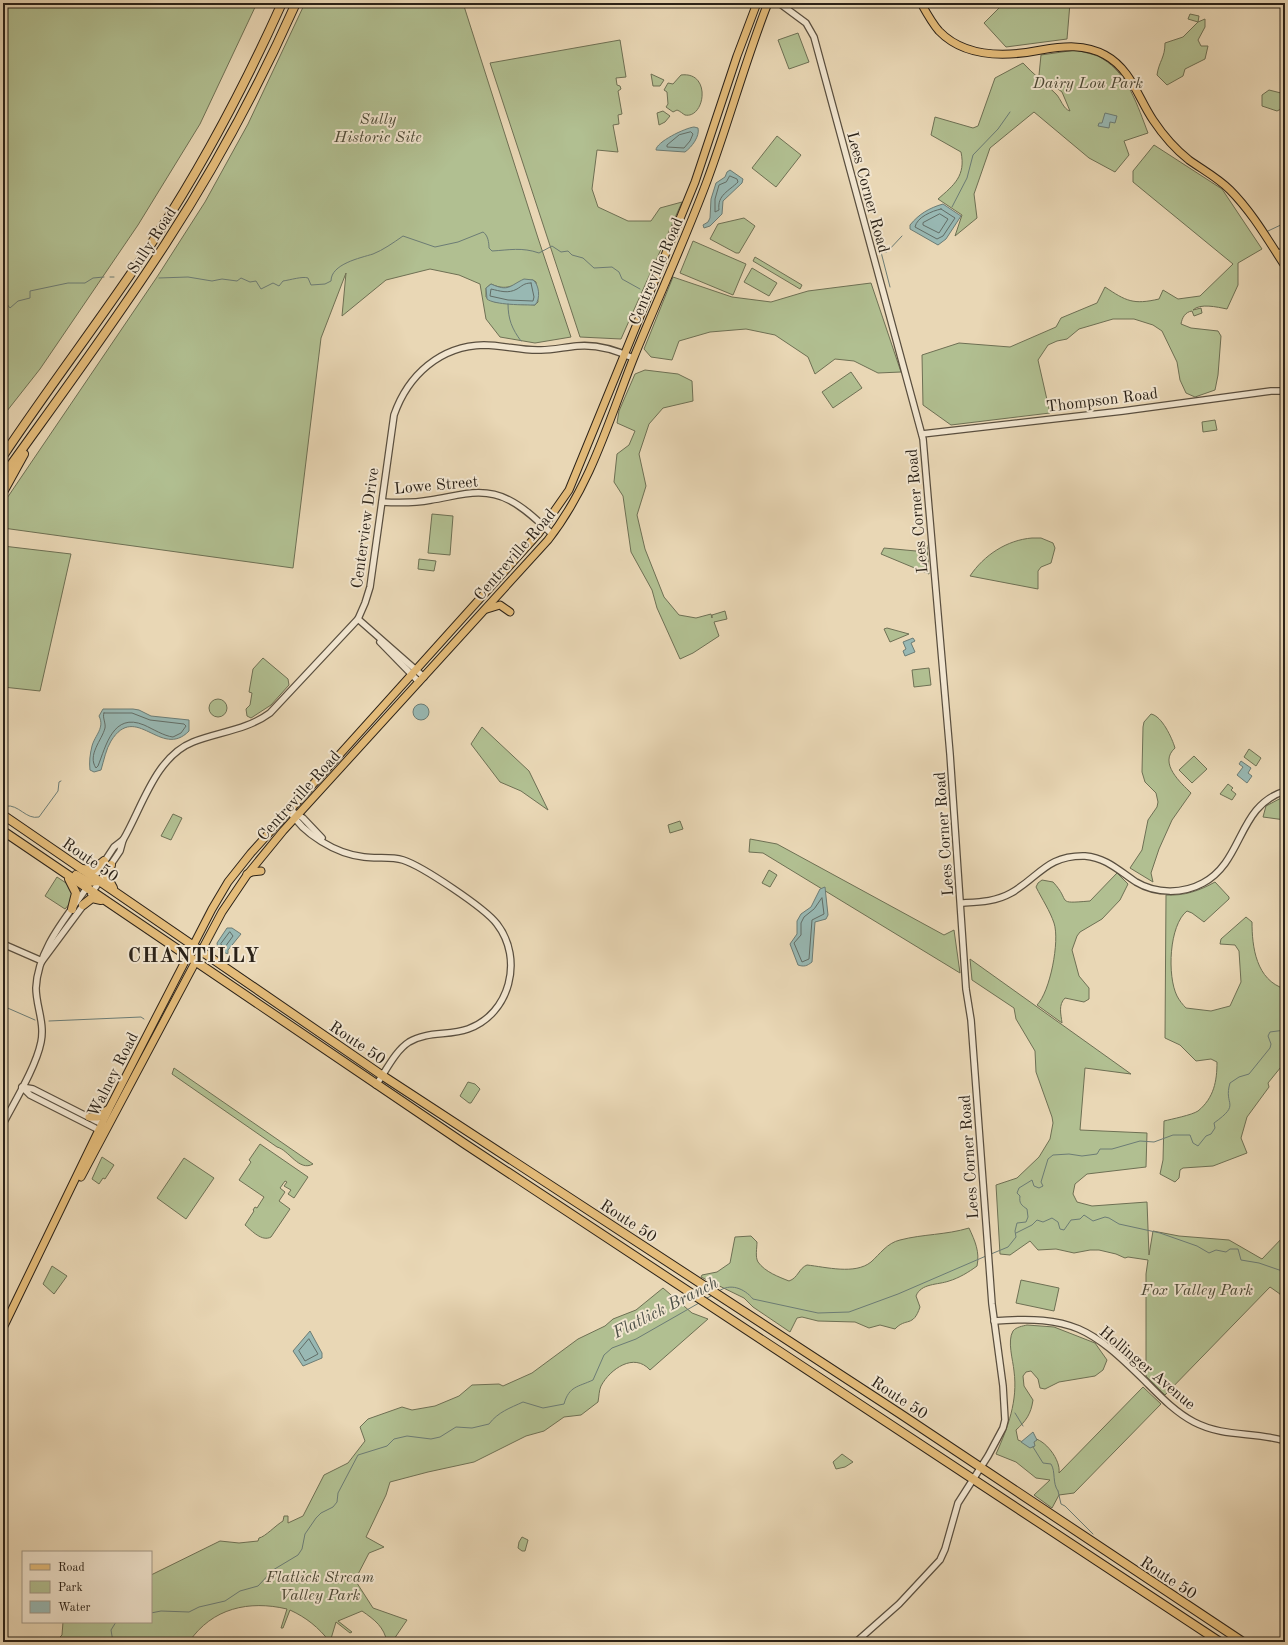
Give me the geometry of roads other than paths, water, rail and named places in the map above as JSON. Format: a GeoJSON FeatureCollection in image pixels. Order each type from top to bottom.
{"type":"FeatureCollection","features":[{"type":"Feature","properties":{"kind":"highway"},"geometry":{"type":"LineString","coordinates":[[248,76],[254,53],[276,3]]}},
{"type":"Feature","properties":{"kind":"highway","name":"Sully Road"},"geometry":{"type":"LineString","coordinates":[[3,456],[158,233],[210,147],[248,76],[282,3]]}},
{"type":"Feature","properties":{"kind":"highway","name":"Sully Road"},"geometry":{"type":"LineString","coordinates":[[3,476],[144,277],[183,216],[230,136],[296,3]]}},
{"type":"Feature","properties":{"kind":"highway"},"geometry":{"type":"LineString","coordinates":[[281,35],[301,3]]}},
{"type":"Feature","properties":{"kind":"highway"},"geometry":{"type":"LineString","coordinates":[[3,447],[35,410]]}},
{"type":"Feature","properties":{"kind":"highway"},"geometry":{"type":"LineString","coordinates":[[3,492],[40,424]]}},
{"type":"Feature","properties":{"kind":"highway","name":"Route 50"},"geometry":{"type":"LineString","coordinates":[[3,813],[78,867],[105,901],[187,958],[376,1085],[1220,1642]]}},
{"type":"Feature","properties":{"kind":"highway"},"geometry":{"type":"LineString","coordinates":[[3,825],[92,884]]}},
{"type":"Feature","properties":{"kind":"highway","name":"Route 50"},"geometry":{"type":"LineString","coordinates":[[3,831],[62,871],[118,895],[383,1076],[519,1163],[1243,1642]]}},
{"type":"Feature","properties":{"kind":"highway"},"geometry":{"type":"LineString","coordinates":[[78,867],[91,870],[108,863],[107,880],[118,895]]}},
{"type":"Feature","properties":{"kind":"highway"},"geometry":{"type":"LineString","coordinates":[[62,871],[76,890],[76,898],[72,909]]}},
{"type":"Feature","properties":{"kind":"highway"},"geometry":{"type":"LineString","coordinates":[[83,906],[92,898],[105,901]]}},
{"type":"Feature","properties":{"kind":"main road","name":"Centreville Road"},"geometry":{"type":"LineString","coordinates":[[187,958],[228,882],[289,810],[544,527],[558,508],[574,479],[623,354],[695,182],[740,48],[757,3]]}},
{"type":"Feature","properties":{"kind":"main road","name":"Centreville Road"},"geometry":{"type":"LineString","coordinates":[[195,962],[222,912],[247,874],[507,585],[552,534],[569,511],[585,481],[633,358],[701,196],[754,39],[768,3]]}},
{"type":"Feature","properties":{"kind":"main road"},"geometry":{"type":"LineString","coordinates":[[920,3],[944,36],[956,44],[972,51],[1013,54],[1075,46],[1095,50],[1113,60],[1128,76],[1152,119],[1165,137],[1189,160],[1215,177],[1231,191],[1247,209],[1285,266]]}},
{"type":"Feature","properties":{"kind":"main road"},"geometry":{"type":"LineString","coordinates":[[482,612],[497,605],[510,612],[502,599],[507,585]]}},
{"type":"Feature","properties":{"kind":"main road"},"geometry":{"type":"LineString","coordinates":[[254,866],[254,857],[267,841],[270,832]]}},
{"type":"Feature","properties":{"kind":"main road"},"geometry":{"type":"LineString","coordinates":[[247,874],[261,871]]}},
{"type":"Feature","properties":{"kind":"main road","name":"Walney Road"},"geometry":{"type":"LineString","coordinates":[[104,1129],[110,1107],[187,958]]}},
{"type":"Feature","properties":{"kind":"main road","name":"Walney Road"},"geometry":{"type":"LineString","coordinates":[[3,1328],[64,1205],[90,1162],[104,1129],[195,962]]}},
{"type":"Feature","properties":{"kind":"main road"},"geometry":{"type":"LineString","coordinates":[[89,1117],[99,1117],[110,1107]]}},
{"type":"Feature","properties":{"kind":"street","name":"Lees Corner Road"},"geometry":{"type":"LineString","coordinates":[[779,3],[806,23],[814,37],[922,434],[950,754],[966,989],[971,1020],[994,1321],[1003,1386],[1005,1416],[1003,1428],[958,1504],[945,1549],[936,1566],[899,1604],[856,1642]]}},
{"type":"Feature","properties":{"kind":"street"},"geometry":{"type":"LineString","coordinates":[[1278,254],[1285,250]]}},
{"type":"Feature","properties":{"kind":"street","name":"Centerview Drive"},"geometry":{"type":"LineString","coordinates":[[92,884],[108,863],[114,847],[123,840],[160,769],[175,752],[192,742],[243,727],[266,716],[279,705],[358,618],[370,587],[393,421],[400,397],[417,374],[433,360],[464,348],[485,345],[536,350],[586,346],[602,348],[633,358]]}},
{"type":"Feature","properties":{"kind":"street","name":"Thompson Road"},"geometry":{"type":"LineString","coordinates":[[922,434],[1123,411],[1272,391],[1285,391]]}},
{"type":"Feature","properties":{"kind":"street","name":"Lowe Street"},"geometry":{"type":"LineString","coordinates":[[382,502],[415,502],[469,492],[486,492],[502,496],[515,503],[552,534]]}},
{"type":"Feature","properties":{"kind":"street"},"geometry":{"type":"LineString","coordinates":[[358,618],[422,679]]}},
{"type":"Feature","properties":{"kind":"street"},"geometry":{"type":"LineString","coordinates":[[961,903],[990,901],[1005,896],[1019,888],[1044,867],[1060,860],[1077,857],[1090,857],[1109,863],[1138,883],[1152,888],[1173,891],[1197,886],[1215,875],[1226,864],[1248,820],[1256,809],[1273,796],[1285,791]]}},
{"type":"Feature","properties":{"kind":"street"},"geometry":{"type":"LineString","coordinates":[[289,810],[314,836],[338,850],[354,855],[394,858],[415,865],[492,917],[503,932],[509,948],[512,966],[509,983],[503,999],[489,1016],[466,1030],[427,1035],[409,1043],[398,1054],[376,1085]]}},
{"type":"Feature","properties":{"kind":"street"},"geometry":{"type":"LineString","coordinates":[[42,961],[83,906],[92,884]]}},
{"type":"Feature","properties":{"kind":"street"},"geometry":{"type":"LineString","coordinates":[[3,1124],[38,1054],[42,1040],[42,1019],[36,988],[42,961],[51,940],[72,909],[92,884]]}},
{"type":"Feature","properties":{"kind":"street"},"geometry":{"type":"LineString","coordinates":[[3,944],[42,961]]}},
{"type":"Feature","properties":{"kind":"street"},"geometry":{"type":"LineString","coordinates":[[22,1087],[33,1089],[89,1117],[104,1129]]}},
{"type":"Feature","properties":{"kind":"street"},"geometry":{"type":"LineString","coordinates":[[22,1087],[30,1095],[104,1129]]}},
{"type":"Feature","properties":{"kind":"street","name":"Hollinger Avenue"},"geometry":{"type":"LineString","coordinates":[[994,1321],[1035,1319],[1059,1322],[1074,1327],[1109,1347],[1173,1408],[1192,1421],[1224,1433],[1260,1436],[1285,1441]]}},
{"type":"Feature","properties":{"kind":"water"},"geometry":{"type":"Polygon","coordinates":[[[1105,113],[1117,116],[1115,123],[1110,122],[1109,128],[1098,126],[1099,123],[1102,123],[1105,113]]]}},
{"type":"Feature","properties":{"kind":"water"},"geometry":{"type":"Polygon","coordinates":[[[694,127],[698,128],[697,138],[685,152],[656,150],[657,147],[666,139],[694,127]]]}},
{"type":"Feature","properties":{"kind":"water"},"geometry":{"type":"Polygon","coordinates":[[[730,170],[743,179],[742,183],[723,201],[722,214],[710,226],[704,228],[703,225],[708,222],[710,218],[711,199],[716,183],[725,177],[727,172],[730,170]]]}},
{"type":"Feature","properties":{"kind":"water"},"geometry":{"type":"Polygon","coordinates":[[[943,204],[961,216],[946,239],[938,245],[910,229],[910,225],[913,221],[933,207],[943,204]]]}},
{"type":"Feature","properties":{"kind":"water"},"geometry":{"type":"Polygon","coordinates":[[[524,279],[533,280],[537,285],[539,296],[535,305],[503,304],[487,299],[486,288],[491,284],[505,288],[524,279]]]}},
{"type":"Feature","properties":{"kind":"water"},"geometry":{"type":"Polygon","coordinates":[[[913,638],[915,641],[911,643],[915,652],[905,656],[903,651],[906,649],[903,642],[913,638]]]}},
{"type":"Feature","properties":{"kind":"water"},"geometry":{"type":"Polygon","coordinates":[[[421,704],[427,706],[429,712],[427,718],[421,720],[415,718],[413,712],[415,706],[421,704]]]}},
{"type":"Feature","properties":{"kind":"water"},"geometry":{"type":"Polygon","coordinates":[[[103,709],[133,709],[139,710],[151,716],[189,720],[189,731],[179,738],[169,739],[139,728],[130,727],[120,730],[109,744],[101,770],[94,772],[90,770],[90,755],[93,742],[100,728],[101,720],[99,716],[103,709]]]}},
{"type":"Feature","properties":{"kind":"water"},"geometry":{"type":"Polygon","coordinates":[[[1241,761],[1251,768],[1248,773],[1252,776],[1247,783],[1237,775],[1243,767],[1239,764],[1241,761]]]}},
{"type":"Feature","properties":{"kind":"water"},"geometry":{"type":"Polygon","coordinates":[[[825,887],[828,915],[826,919],[815,922],[812,962],[805,966],[798,965],[790,944],[797,934],[797,921],[801,914],[811,907],[820,889],[825,887]]]}},
{"type":"Feature","properties":{"kind":"water"},"geometry":{"type":"Polygon","coordinates":[[[227,928],[232,928],[241,934],[228,950],[228,954],[218,950],[217,943],[227,928]]]}},
{"type":"Feature","properties":{"kind":"water"},"geometry":{"type":"Polygon","coordinates":[[[310,1331],[322,1353],[322,1358],[303,1366],[293,1351],[310,1331]]]}},
{"type":"Feature","properties":{"kind":"water"},"geometry":{"type":"Polygon","coordinates":[[[1033,1432],[1037,1440],[1034,1442],[1035,1446],[1030,1448],[1021,1442],[1033,1432]]]}},
{"type":"Feature","properties":{"kind":"waterway"},"geometry":{"type":"LineString","coordinates":[[952,207],[967,178],[973,155],[998,129],[1010,112]]}},
{"type":"Feature","properties":{"kind":"waterway"},"geometry":{"type":"LineString","coordinates":[[1268,231],[1285,223]]}},
{"type":"Feature","properties":{"kind":"waterway"},"geometry":{"type":"LineString","coordinates":[[877,229],[881,251]]}},
{"type":"Feature","properties":{"kind":"waterway"},"geometry":{"type":"LineString","coordinates":[[159,278],[188,277],[212,281],[222,279],[237,281],[241,278],[250,282],[256,281],[261,289],[273,283],[279,286],[283,281],[303,277],[308,278],[311,285],[325,284],[331,281],[332,275],[341,266],[373,254],[403,236],[435,247],[458,242],[483,232],[487,237],[489,248],[492,251],[521,249],[539,253],[552,246],[561,252],[568,251],[572,255],[583,258],[594,268],[612,267],[619,272],[622,279],[640,289]]}},
{"type":"Feature","properties":{"kind":"waterway"},"geometry":{"type":"LineString","coordinates":[[890,287],[881,252],[887,252],[902,236]]}},
{"type":"Feature","properties":{"kind":"waterway"},"geometry":{"type":"LineString","coordinates":[[3,303],[6,303],[10,308],[18,301],[30,298],[30,291],[68,283],[85,283],[93,278],[104,277]]}},
{"type":"Feature","properties":{"kind":"waterway"},"geometry":{"type":"LineString","coordinates":[[508,304],[511,324],[521,341]]}},
{"type":"Feature","properties":{"kind":"waterway"},"geometry":{"type":"LineString","coordinates":[[6,806],[15,807],[30,816],[39,817],[58,791],[59,782],[61,781]]}},
{"type":"Feature","properties":{"kind":"waterway"},"geometry":{"type":"LineString","coordinates":[[3,1006],[35,1020]]}},
{"type":"Feature","properties":{"kind":"waterway"},"geometry":{"type":"LineString","coordinates":[[49,1021],[141,1017],[144,1019]]}},
{"type":"Feature","properties":{"kind":"waterway","name":"Flatlick Branch"},"geometry":{"type":"LineString","coordinates":[[991,1254],[1008,1247],[1016,1237],[1015,1231],[1017,1223],[1026,1222],[1028,1217],[1027,1209],[1020,1202],[1020,1196],[1017,1193],[1019,1188],[1032,1180],[1034,1186],[1039,1188],[1043,1186],[1041,1182],[1048,1159],[1053,1155],[1069,1154],[1082,1156],[1097,1154],[1100,1149],[1112,1149],[1140,1141],[1154,1142],[1173,1135],[1190,1135],[1193,1143],[1198,1146],[1206,1136],[1211,1134],[1215,1128],[1214,1123],[1230,1108],[1228,1096],[1230,1083],[1239,1077],[1249,1074],[1270,1048],[1271,1044],[1268,1036],[1270,1032],[1285,1030]]}},
{"type":"Feature","properties":{"kind":"waterway"},"geometry":{"type":"LineString","coordinates":[[1016,1233],[1032,1225],[1037,1220],[1043,1222],[1052,1218],[1058,1222],[1060,1229],[1064,1230],[1071,1220],[1080,1219],[1084,1215],[1093,1221],[1105,1217],[1119,1224],[1160,1233],[1197,1246],[1209,1253],[1216,1250],[1226,1252],[1230,1249],[1238,1249],[1241,1260],[1259,1263],[1285,1272]]}},
{"type":"Feature","properties":{"kind":"waterway","name":"Flatlick Branch"},"geometry":{"type":"LineString","coordinates":[[719,1291],[732,1287],[745,1292],[753,1299],[818,1313],[849,1312],[898,1294],[986,1256]]}},
{"type":"Feature","properties":{"kind":"waterway","name":"Flatlick Branch"},"geometry":{"type":"LineString","coordinates":[[705,1299],[711,1296]]}},
{"type":"Feature","properties":{"kind":"waterway","name":"Flatlick Branch"},"geometry":{"type":"LineString","coordinates":[[152,1613],[161,1611],[189,1612],[199,1607],[225,1601],[240,1591],[258,1586],[273,1570],[298,1555],[302,1549],[305,1534],[316,1518],[321,1513],[333,1507],[337,1502],[338,1493],[358,1455],[387,1446],[394,1439],[407,1436],[431,1439],[440,1437],[456,1427],[472,1428],[489,1424],[500,1413],[523,1402],[543,1408],[564,1404],[571,1390],[593,1380],[604,1355],[612,1348],[636,1339],[699,1303]]}},
{"type":"Feature","properties":{"kind":"waterway"},"geometry":{"type":"LineString","coordinates":[[1015,1413],[1023,1426]]}},
{"type":"Feature","properties":{"kind":"waterway"},"geometry":{"type":"LineString","coordinates":[[1033,1447],[1043,1463],[1051,1464],[1055,1485],[1058,1491]]}},
{"type":"Feature","properties":{"kind":"waterway"},"geometry":{"type":"LineString","coordinates":[[1058,1491],[1061,1504],[1065,1506],[1093,1534]]}},
{"type":"Feature","properties":{"kind":"waterway","name":"Flatlick Branch"},"geometry":{"type":"LineString","coordinates":[[113,1642],[111,1630],[115,1623]]}},
{"type":"Feature","properties":{"kind":"waterway","name":"Flatlick Branch"},"geometry":{"type":"LineString","coordinates":[[96,1642],[102,1638],[103,1642]]}},
{"type":"Feature","properties":{"kind":"district","name":"CHANTILLY"},"geometry":{"type":"Point","coordinates":[194,955]}},
{"type":"Feature","properties":{"kind":"park label","name":"Dairy Lou Park"},"geometry":{"type":"Point","coordinates":[1088,82]}},
{"type":"Feature","properties":{"kind":"park label","name":"Sully Historic Site"},"geometry":{"type":"Point","coordinates":[378,127]}},
{"type":"Feature","properties":{"kind":"park label","name":"Fox Valley Park"},"geometry":{"type":"Point","coordinates":[1197,1289]}},
{"type":"Feature","properties":{"kind":"park label","name":"Flatlick Stream Valley Park"},"geometry":{"type":"Point","coordinates":[320,1585]}}]}
